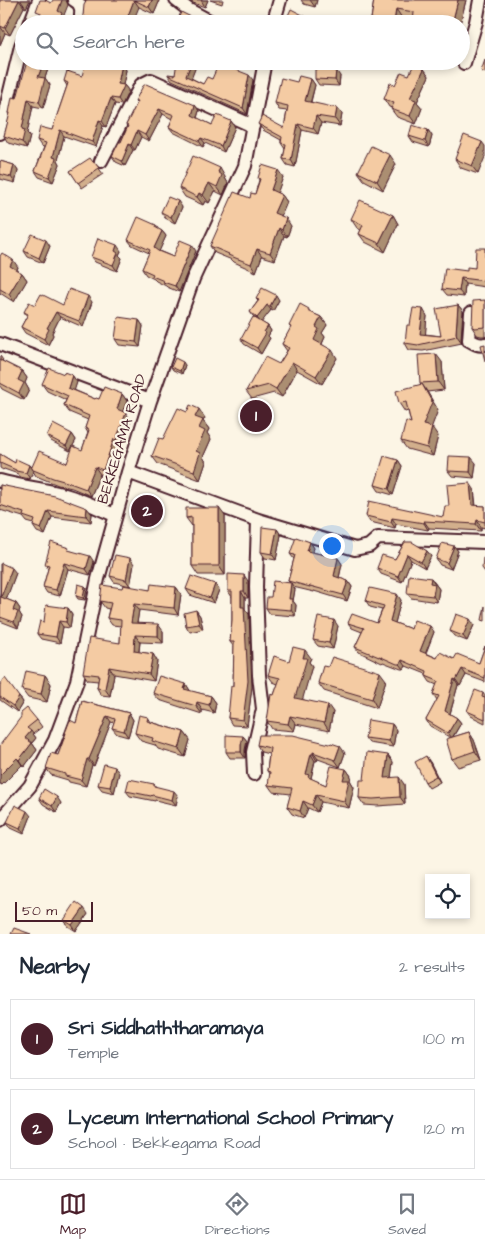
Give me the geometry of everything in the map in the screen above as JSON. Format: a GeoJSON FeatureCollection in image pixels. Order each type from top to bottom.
{"type":"FeatureCollection","features":[{"type":"Feature","properties":{"kind":"street"},"geometry":{"type":"LineString","coordinates":[[33,15],[39,0]]}},
{"type":"Feature","properties":{"kind":"street"},"geometry":{"type":"LineString","coordinates":[[74,0],[79,2],[82,8],[81,15]]}},
{"type":"Feature","properties":{"kind":"street"},"geometry":{"type":"LineString","coordinates":[[176,0],[198,15]]}},
{"type":"Feature","properties":{"kind":"street"},"geometry":{"type":"LineString","coordinates":[[276,15],[280,0]]}},
{"type":"Feature","properties":{"kind":"street"},"geometry":{"type":"LineString","coordinates":[[470,42],[480,0]]}},
{"type":"Feature","properties":{"kind":"street"},"geometry":{"type":"LineString","coordinates":[[0,133],[15,70]]}},
{"type":"Feature","properties":{"kind":"street","name":"BEKKEGAMA ROAD"},"geometry":{"type":"LineString","coordinates":[[0,820],[30,786],[55,740],[77,681],[98,580],[128,472],[150,400],[193,279],[244,166],[263,70]]}},
{"type":"Feature","properties":{"kind":"street"},"geometry":{"type":"LineString","coordinates":[[101,161],[142,85],[151,80],[253,126]]}},
{"type":"Feature","properties":{"kind":"street"},"geometry":{"type":"LineString","coordinates":[[470,312],[469,340],[475,344],[485,344]]}},
{"type":"Feature","properties":{"kind":"street"},"geometry":{"type":"LineString","coordinates":[[0,344],[150,400]]}},
{"type":"Feature","properties":{"kind":"street"},"geometry":{"type":"LineString","coordinates":[[128,472],[258,520],[355,549],[369,546],[378,538],[485,542]]}},
{"type":"Feature","properties":{"kind":"street"},"geometry":{"type":"LineString","coordinates":[[0,481],[54,492],[115,515]]}},
{"type":"Feature","properties":{"kind":"street"},"geometry":{"type":"LineString","coordinates":[[254,774],[253,752],[263,709],[258,675],[256,574],[258,520]]}},
{"type":"Feature","properties":{"kind":"building"},"geometry":{"type":"Polygon","coordinates":[[[0,0],[19,0],[5,28],[0,26],[0,0]]]}},
{"type":"Feature","properties":{"kind":"building"},"geometry":{"type":"Polygon","coordinates":[[[40,0],[51,3],[53,0],[62,0],[58,11],[62,13],[61,15],[40,15],[41,13],[36,11],[40,0]]]}},
{"type":"Feature","properties":{"kind":"building"},"geometry":{"type":"Polygon","coordinates":[[[87,0],[134,0],[128,15],[83,15],[84,5],[87,0]]]}},
{"type":"Feature","properties":{"kind":"building"},"geometry":{"type":"Polygon","coordinates":[[[134,0],[152,0],[149,7],[134,0]]]}},
{"type":"Feature","properties":{"kind":"building"},"geometry":{"type":"Polygon","coordinates":[[[374,0],[458,0],[454,15],[414,15],[414,12],[396,9],[395,15],[372,15],[374,0]]]}},
{"type":"Feature","properties":{"kind":"building"},"geometry":{"type":"Polygon","coordinates":[[[291,9],[303,15],[288,15],[291,9]]]}},
{"type":"Feature","properties":{"kind":"building"},"geometry":{"type":"Polygon","coordinates":[[[485,60],[485,73],[481,71],[485,60]]]}},
{"type":"Feature","properties":{"kind":"building"},"geometry":{"type":"Polygon","coordinates":[[[25,70],[41,70],[38,77],[45,78],[39,102],[28,99],[22,129],[25,130],[22,142],[4,136],[12,97],[17,98],[25,70]]]}},
{"type":"Feature","properties":{"kind":"building"},"geometry":{"type":"Polygon","coordinates":[[[84,70],[121,70],[118,84],[124,86],[118,99],[111,98],[102,121],[99,120],[92,142],[60,130],[53,157],[56,158],[49,177],[35,171],[46,143],[37,140],[40,127],[52,130],[68,83],[64,81],[67,71],[82,76],[84,70]]]}},
{"type":"Feature","properties":{"kind":"building"},"geometry":{"type":"Polygon","coordinates":[[[176,70],[188,70],[186,76],[203,84],[207,77],[212,79],[216,70],[236,70],[249,75],[243,108],[168,74],[175,75],[176,70]]]}},
{"type":"Feature","properties":{"kind":"building"},"geometry":{"type":"Polygon","coordinates":[[[315,70],[336,70],[335,80],[315,79],[315,70]]]}},
{"type":"Feature","properties":{"kind":"building"},"geometry":{"type":"Polygon","coordinates":[[[411,70],[424,70],[410,98],[416,100],[410,116],[391,109],[394,103],[384,99],[390,83],[395,85],[401,72],[409,75],[411,70]]]}},
{"type":"Feature","properties":{"kind":"building"},"geometry":{"type":"Polygon","coordinates":[[[299,76],[311,79],[305,101],[337,108],[335,119],[316,116],[313,128],[298,124],[291,160],[283,159],[286,144],[281,143],[282,137],[258,124],[262,116],[284,128],[288,106],[275,103],[281,78],[297,82],[299,76]]]}},
{"type":"Feature","properties":{"kind":"building"},"geometry":{"type":"Polygon","coordinates":[[[146,84],[195,105],[192,115],[212,125],[217,115],[231,121],[221,146],[201,138],[199,141],[169,127],[174,115],[159,109],[145,135],[137,131],[122,161],[112,156],[128,126],[126,125],[138,101],[135,101],[146,84]]]}},
{"type":"Feature","properties":{"kind":"building"},"geometry":{"type":"Polygon","coordinates":[[[412,125],[428,130],[425,141],[409,136],[412,125]]]}},
{"type":"Feature","properties":{"kind":"building"},"geometry":{"type":"Polygon","coordinates":[[[464,135],[482,142],[472,166],[455,159],[464,135]]]}},
{"type":"Feature","properties":{"kind":"building"},"geometry":{"type":"Polygon","coordinates":[[[371,146],[390,155],[377,181],[358,172],[371,146]]]}},
{"type":"Feature","properties":{"kind":"building"},"geometry":{"type":"Polygon","coordinates":[[[193,156],[220,168],[218,172],[222,175],[217,187],[209,183],[203,195],[199,193],[197,197],[179,188],[193,156]]]}},
{"type":"Feature","properties":{"kind":"building"},"geometry":{"type":"Polygon","coordinates":[[[90,158],[99,168],[78,183],[70,171],[90,158]]]}},
{"type":"Feature","properties":{"kind":"building"},"geometry":{"type":"Polygon","coordinates":[[[0,161],[14,165],[11,177],[0,174],[0,161]]]}},
{"type":"Feature","properties":{"kind":"building"},"geometry":{"type":"Polygon","coordinates":[[[262,165],[278,170],[271,190],[282,195],[274,213],[286,218],[282,230],[279,228],[270,253],[257,249],[251,264],[210,246],[234,192],[250,198],[251,193],[255,194],[262,165]]]}},
{"type":"Feature","properties":{"kind":"building"},"geometry":{"type":"Polygon","coordinates":[[[168,197],[178,201],[171,217],[161,212],[168,197]]]}},
{"type":"Feature","properties":{"kind":"building"},"geometry":{"type":"Polygon","coordinates":[[[360,200],[393,215],[379,243],[359,234],[363,225],[351,219],[360,200]]]}},
{"type":"Feature","properties":{"kind":"building"},"geometry":{"type":"Polygon","coordinates":[[[138,217],[156,225],[155,227],[162,231],[154,248],[158,251],[173,257],[180,240],[192,245],[175,286],[163,282],[152,276],[153,274],[142,269],[150,250],[128,240],[138,217]]]}},
{"type":"Feature","properties":{"kind":"building"},"geometry":{"type":"Polygon","coordinates":[[[32,234],[46,240],[39,258],[24,251],[32,234]]]}},
{"type":"Feature","properties":{"kind":"building"},"geometry":{"type":"Polygon","coordinates":[[[98,238],[117,245],[115,251],[118,253],[113,265],[91,257],[98,238]]]}},
{"type":"Feature","properties":{"kind":"building"},"geometry":{"type":"Polygon","coordinates":[[[476,248],[485,248],[485,281],[461,278],[459,291],[442,289],[445,268],[467,271],[467,267],[475,268],[476,248]]]}},
{"type":"Feature","properties":{"kind":"building"},"geometry":{"type":"Polygon","coordinates":[[[2,253],[13,260],[10,266],[22,273],[9,294],[0,289],[0,256],[2,253]]]}},
{"type":"Feature","properties":{"kind":"building"},"geometry":{"type":"Polygon","coordinates":[[[262,288],[276,295],[270,306],[267,305],[257,318],[250,312],[259,300],[256,299],[262,288]]]}},
{"type":"Feature","properties":{"kind":"building"},"geometry":{"type":"Polygon","coordinates":[[[69,289],[88,296],[79,321],[56,312],[47,328],[49,329],[44,339],[21,327],[28,314],[24,312],[29,302],[35,305],[41,294],[63,305],[69,289]]]}},
{"type":"Feature","properties":{"kind":"building"},"geometry":{"type":"Polygon","coordinates":[[[485,300],[485,327],[472,327],[473,301],[485,300]]]}},
{"type":"Feature","properties":{"kind":"building"},"geometry":{"type":"Polygon","coordinates":[[[300,304],[309,309],[308,311],[321,317],[316,327],[319,329],[314,340],[332,350],[316,376],[292,362],[276,389],[269,385],[246,391],[265,357],[279,364],[289,348],[282,344],[300,304]]]}},
{"type":"Feature","properties":{"kind":"building"},"geometry":{"type":"Polygon","coordinates":[[[458,305],[457,336],[418,345],[405,343],[407,325],[410,325],[413,308],[423,309],[420,334],[441,336],[436,309],[458,305]]]}},
{"type":"Feature","properties":{"kind":"building"},"geometry":{"type":"Polygon","coordinates":[[[118,317],[139,320],[136,342],[115,339],[118,317]]]}},
{"type":"Feature","properties":{"kind":"building"},"geometry":{"type":"Polygon","coordinates":[[[253,317],[268,326],[257,348],[241,339],[253,317]]]}},
{"type":"Feature","properties":{"kind":"building"},"geometry":{"type":"Polygon","coordinates":[[[485,344],[485,361],[481,345],[485,344]]]}},
{"type":"Feature","properties":{"kind":"building"},"geometry":{"type":"Polygon","coordinates":[[[436,354],[438,382],[420,383],[418,355],[436,354]]]}},
{"type":"Feature","properties":{"kind":"building"},"geometry":{"type":"Polygon","coordinates":[[[175,358],[183,362],[180,371],[171,367],[175,358]]]}},
{"type":"Feature","properties":{"kind":"building"},"geometry":{"type":"Polygon","coordinates":[[[0,360],[22,371],[18,380],[24,383],[19,393],[0,383],[0,360]]]}},
{"type":"Feature","properties":{"kind":"building"},"geometry":{"type":"Polygon","coordinates":[[[49,368],[72,375],[68,388],[95,399],[99,399],[104,387],[122,394],[117,409],[126,413],[116,440],[114,439],[103,470],[95,467],[86,489],[31,469],[39,451],[67,463],[73,446],[82,450],[89,430],[85,428],[89,416],[64,405],[68,396],[42,384],[49,368]]]}},
{"type":"Feature","properties":{"kind":"building"},"geometry":{"type":"Polygon","coordinates":[[[422,384],[432,402],[423,425],[432,427],[427,448],[401,441],[406,421],[411,423],[406,402],[399,403],[396,391],[422,384]]]}},
{"type":"Feature","properties":{"kind":"building"},"geometry":{"type":"Polygon","coordinates":[[[190,405],[199,409],[195,417],[203,420],[199,428],[205,431],[196,451],[200,453],[194,471],[152,456],[159,438],[163,439],[178,408],[187,412],[190,405]]]}},
{"type":"Feature","properties":{"kind":"building"},"geometry":{"type":"Polygon","coordinates":[[[53,424],[72,434],[66,446],[47,436],[53,424]]]}},
{"type":"Feature","properties":{"kind":"building"},"geometry":{"type":"Polygon","coordinates":[[[0,454],[15,463],[16,459],[29,465],[26,473],[16,471],[0,463],[0,454]]]}},
{"type":"Feature","properties":{"kind":"building"},"geometry":{"type":"Polygon","coordinates":[[[384,456],[398,460],[389,489],[375,485],[384,456]]]}},
{"type":"Feature","properties":{"kind":"building"},"geometry":{"type":"Polygon","coordinates":[[[449,456],[471,457],[470,472],[448,471],[449,456]]]}},
{"type":"Feature","properties":{"kind":"building"},"geometry":{"type":"Polygon","coordinates":[[[470,483],[472,505],[485,506],[485,522],[477,520],[476,524],[424,521],[424,523],[392,518],[391,522],[366,516],[369,501],[443,517],[445,506],[449,506],[447,485],[470,483]]]}},
{"type":"Feature","properties":{"kind":"building"},"geometry":{"type":"Polygon","coordinates":[[[0,485],[55,496],[87,508],[86,516],[48,511],[41,529],[33,526],[35,520],[23,516],[24,513],[0,505],[0,485]]]}},
{"type":"Feature","properties":{"kind":"building"},"geometry":{"type":"Polygon","coordinates":[[[186,508],[219,508],[219,566],[192,566],[192,517],[186,518],[186,508]]]}},
{"type":"Feature","properties":{"kind":"building"},"geometry":{"type":"Polygon","coordinates":[[[262,527],[277,529],[272,554],[261,552],[262,527]]]}},
{"type":"Feature","properties":{"kind":"building"},"geometry":{"type":"Polygon","coordinates":[[[296,537],[310,542],[307,551],[338,558],[334,576],[348,581],[343,595],[288,581],[295,555],[290,554],[296,537]]]}},
{"type":"Feature","properties":{"kind":"building"},"geometry":{"type":"Polygon","coordinates":[[[51,542],[69,548],[68,550],[90,556],[86,569],[64,563],[56,590],[43,587],[49,565],[45,564],[51,542]]]}},
{"type":"Feature","properties":{"kind":"building"},"geometry":{"type":"Polygon","coordinates":[[[405,542],[412,542],[427,551],[421,562],[407,554],[398,576],[377,568],[382,555],[395,559],[405,542]]]}},
{"type":"Feature","properties":{"kind":"building"},"geometry":{"type":"Polygon","coordinates":[[[442,543],[454,546],[447,563],[436,559],[442,543]]]}},
{"type":"Feature","properties":{"kind":"building"},"geometry":{"type":"Polygon","coordinates":[[[115,555],[130,558],[126,580],[110,576],[115,555]]]}},
{"type":"Feature","properties":{"kind":"building"},"geometry":{"type":"Polygon","coordinates":[[[483,558],[485,558],[485,572],[482,568],[483,558]]]}},
{"type":"Feature","properties":{"kind":"building"},"geometry":{"type":"Polygon","coordinates":[[[1,563],[12,568],[1,597],[16,603],[13,610],[18,612],[14,622],[0,617],[1,563]]]}},
{"type":"Feature","properties":{"kind":"building"},"geometry":{"type":"Polygon","coordinates":[[[228,574],[244,575],[241,607],[244,607],[248,681],[243,720],[228,718],[231,686],[233,686],[234,642],[230,642],[232,591],[228,591],[228,574]]]}},
{"type":"Feature","properties":{"kind":"building"},"geometry":{"type":"Polygon","coordinates":[[[409,575],[431,578],[430,583],[435,584],[433,596],[407,593],[409,575]]]}},
{"type":"Feature","properties":{"kind":"building"},"geometry":{"type":"Polygon","coordinates":[[[191,576],[215,584],[210,598],[186,589],[191,576]]]}},
{"type":"Feature","properties":{"kind":"building"},"geometry":{"type":"Polygon","coordinates":[[[273,581],[291,583],[289,599],[292,599],[291,610],[266,608],[267,597],[271,597],[273,581]]]}},
{"type":"Feature","properties":{"kind":"building"},"geometry":{"type":"Polygon","coordinates":[[[78,584],[85,586],[83,598],[76,596],[78,584]]]}},
{"type":"Feature","properties":{"kind":"building"},"geometry":{"type":"Polygon","coordinates":[[[151,584],[176,587],[174,608],[134,604],[131,623],[158,624],[158,636],[135,635],[134,651],[153,654],[149,674],[109,667],[105,689],[97,688],[99,675],[83,673],[89,638],[120,643],[121,620],[107,618],[111,603],[100,601],[102,585],[122,588],[123,585],[150,590],[151,584]]]}},
{"type":"Feature","properties":{"kind":"building"},"geometry":{"type":"Polygon","coordinates":[[[370,588],[397,594],[390,621],[411,629],[414,620],[430,626],[420,651],[437,658],[440,652],[454,659],[457,654],[479,663],[485,646],[485,678],[462,669],[456,680],[454,679],[445,711],[457,718],[448,733],[426,720],[439,696],[433,694],[438,681],[426,676],[427,671],[402,660],[400,664],[397,664],[355,647],[364,628],[348,623],[352,614],[377,623],[384,606],[366,601],[370,588]]]}},
{"type":"Feature","properties":{"kind":"building"},"geometry":{"type":"Polygon","coordinates":[[[46,605],[68,608],[66,622],[59,621],[56,637],[37,634],[40,621],[44,622],[46,605]]]}},
{"type":"Feature","properties":{"kind":"building"},"geometry":{"type":"Polygon","coordinates":[[[485,606],[485,621],[482,620],[485,606]]]}},
{"type":"Feature","properties":{"kind":"building"},"geometry":{"type":"Polygon","coordinates":[[[196,610],[199,624],[186,626],[184,613],[196,610]]]}},
{"type":"Feature","properties":{"kind":"building"},"geometry":{"type":"Polygon","coordinates":[[[456,614],[470,619],[463,636],[450,631],[456,614]]]}},
{"type":"Feature","properties":{"kind":"building"},"geometry":{"type":"Polygon","coordinates":[[[318,617],[334,620],[329,643],[313,640],[318,617]]]}},
{"type":"Feature","properties":{"kind":"building"},"geometry":{"type":"Polygon","coordinates":[[[293,647],[305,650],[303,658],[307,658],[295,698],[328,705],[324,723],[290,716],[288,724],[267,721],[271,694],[274,695],[280,678],[268,675],[274,656],[289,661],[293,647]]]}},
{"type":"Feature","properties":{"kind":"building"},"geometry":{"type":"Polygon","coordinates":[[[332,657],[380,672],[372,699],[318,683],[323,666],[328,667],[332,657]]]}},
{"type":"Feature","properties":{"kind":"building"},"geometry":{"type":"Polygon","coordinates":[[[26,671],[45,675],[41,694],[22,690],[26,671]]]}},
{"type":"Feature","properties":{"kind":"building"},"geometry":{"type":"Polygon","coordinates":[[[159,676],[186,684],[184,689],[211,696],[209,705],[197,702],[196,706],[153,693],[159,676]]]}},
{"type":"Feature","properties":{"kind":"building"},"geometry":{"type":"Polygon","coordinates":[[[5,678],[19,697],[13,706],[0,697],[0,685],[5,678]]]}},
{"type":"Feature","properties":{"kind":"building"},"geometry":{"type":"Polygon","coordinates":[[[475,690],[483,693],[482,697],[485,698],[485,719],[467,711],[475,690]]]}},
{"type":"Feature","properties":{"kind":"building"},"geometry":{"type":"Polygon","coordinates":[[[82,701],[129,713],[124,731],[112,728],[115,719],[107,716],[89,759],[87,759],[81,780],[46,768],[51,753],[58,755],[70,720],[76,723],[82,701]]]}},
{"type":"Feature","properties":{"kind":"building"},"geometry":{"type":"Polygon","coordinates":[[[27,708],[37,720],[27,728],[31,731],[25,738],[32,743],[19,760],[17,758],[0,775],[0,745],[21,717],[21,713],[27,708]]]}},
{"type":"Feature","properties":{"kind":"building"},"geometry":{"type":"Polygon","coordinates":[[[139,715],[148,717],[147,721],[184,732],[179,749],[152,741],[153,738],[135,733],[139,715]]]}},
{"type":"Feature","properties":{"kind":"building"},"geometry":{"type":"Polygon","coordinates":[[[368,720],[392,724],[389,741],[365,738],[368,720]]]}},
{"type":"Feature","properties":{"kind":"building"},"geometry":{"type":"Polygon","coordinates":[[[469,732],[475,751],[452,759],[446,739],[469,732]]]}},
{"type":"Feature","properties":{"kind":"building"},"geometry":{"type":"Polygon","coordinates":[[[226,735],[243,736],[241,752],[226,752],[226,735]]]}},
{"type":"Feature","properties":{"kind":"building"},"geometry":{"type":"Polygon","coordinates":[[[259,735],[293,735],[340,746],[335,760],[313,752],[306,774],[309,775],[308,777],[326,785],[331,766],[346,769],[343,780],[349,780],[344,801],[316,795],[312,805],[303,801],[300,811],[287,807],[292,788],[268,785],[270,772],[267,771],[270,748],[257,745],[259,735]]]}},
{"type":"Feature","properties":{"kind":"building"},"geometry":{"type":"Polygon","coordinates":[[[367,752],[388,755],[385,778],[399,777],[400,797],[359,798],[360,780],[364,780],[367,752]]]}},
{"type":"Feature","properties":{"kind":"building"},"geometry":{"type":"Polygon","coordinates":[[[426,756],[436,776],[425,782],[415,762],[426,756]]]}},
{"type":"Feature","properties":{"kind":"building"},"geometry":{"type":"Polygon","coordinates":[[[104,764],[115,767],[110,787],[98,785],[104,764]]]}},
{"type":"Feature","properties":{"kind":"building"},"geometry":{"type":"Polygon","coordinates":[[[129,779],[154,784],[154,786],[174,791],[172,800],[126,791],[129,779]]]}},
{"type":"Feature","properties":{"kind":"building"},"geometry":{"type":"Polygon","coordinates":[[[44,789],[57,797],[52,806],[39,798],[44,789]]]}},
{"type":"Feature","properties":{"kind":"building"},"geometry":{"type":"Polygon","coordinates":[[[15,805],[27,811],[20,828],[7,822],[15,805]]]}},
{"type":"Feature","properties":{"kind":"building"},"geometry":{"type":"Polygon","coordinates":[[[76,902],[84,908],[72,925],[64,920],[76,902]]]}},
{"type":"Feature","properties":{"kind":"building"},"geometry":{"type":"Polygon","coordinates":[[[14,928],[31,934],[11,934],[14,928]]]}},
{"type":"Feature","properties":{"kind":"place","name":"Sri Siddhaththaramaya"},"geometry":{"type":"Point","coordinates":[256,416]}},
{"type":"Feature","properties":{"kind":"place","name":"Lyceum International School Primary"},"geometry":{"type":"Point","coordinates":[147,511]}}]}
